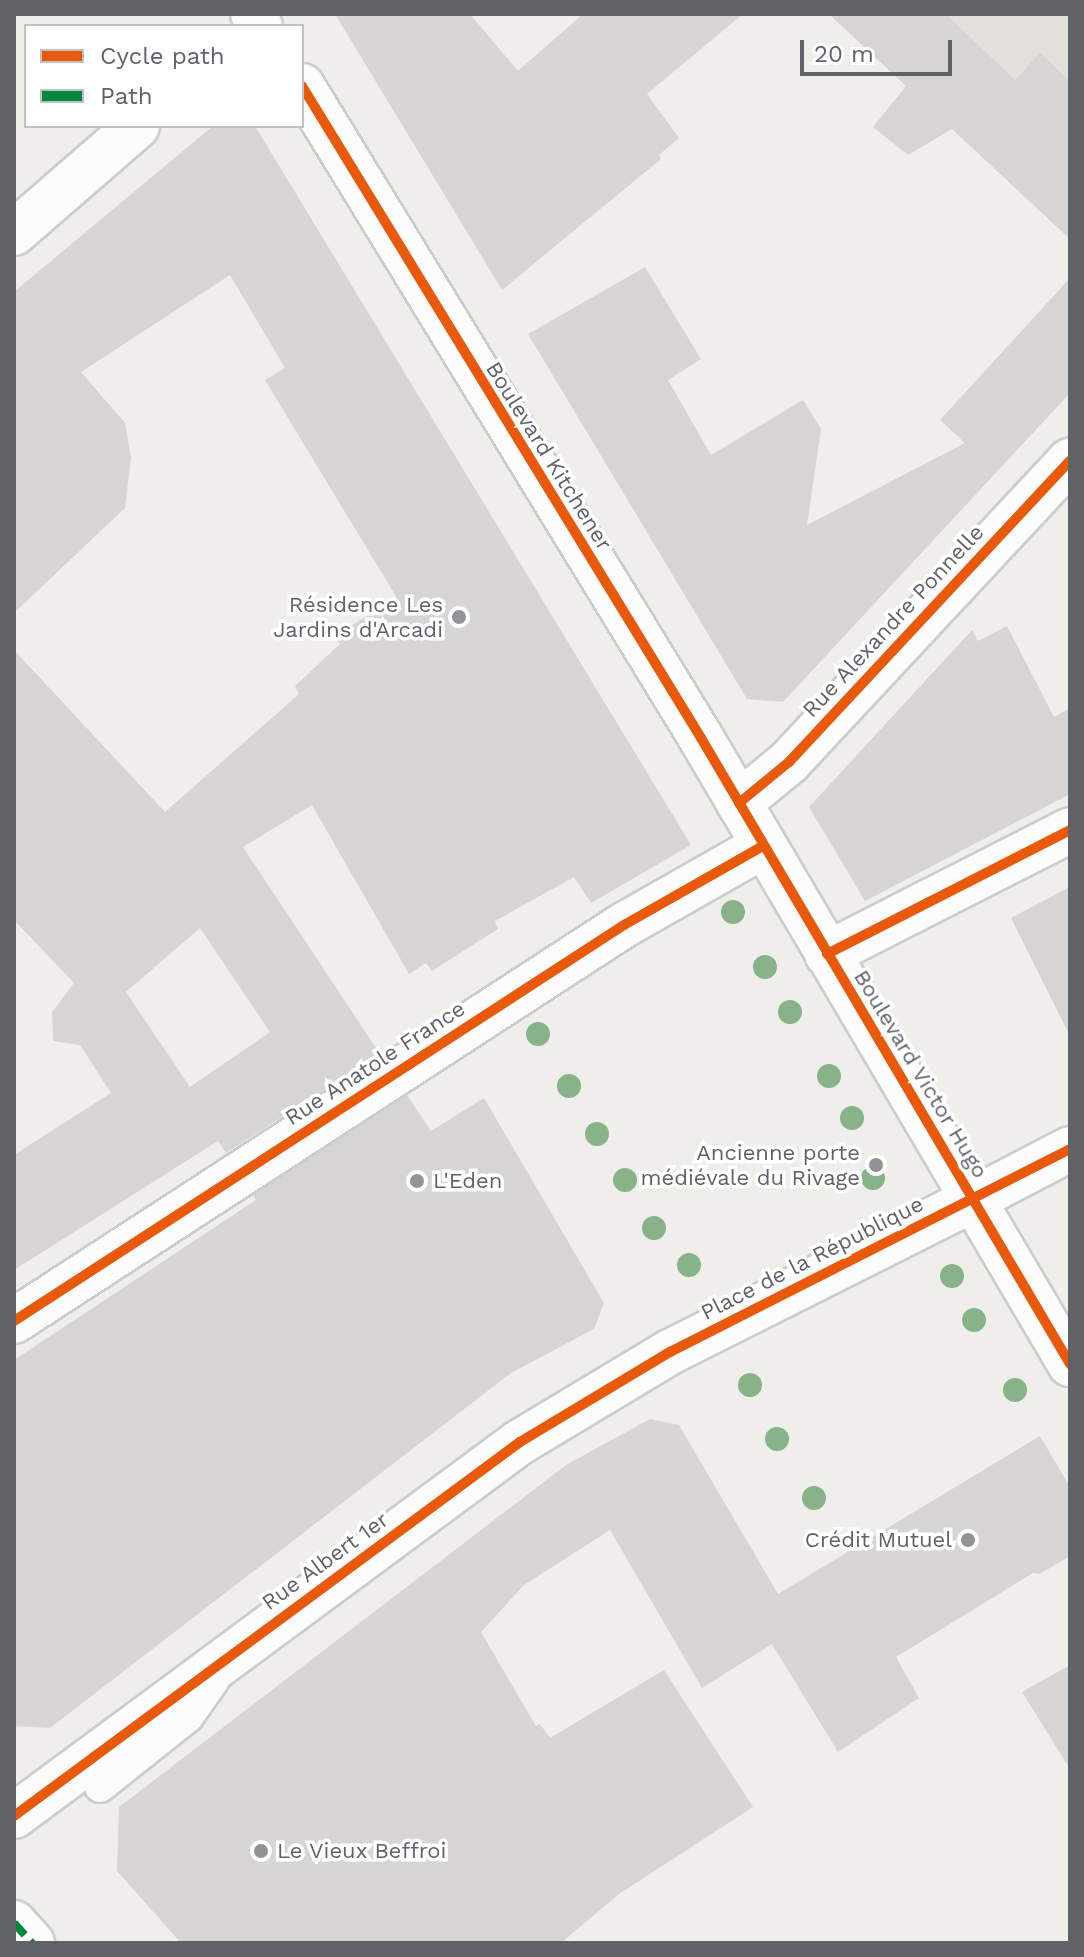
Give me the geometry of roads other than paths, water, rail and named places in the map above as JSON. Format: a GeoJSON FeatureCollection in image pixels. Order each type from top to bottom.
{"type":"FeatureCollection","features":[{"type":"Feature","properties":{"kind":"street","name":"Boulevard Kitchener"},"geometry":{"type":"LineString","coordinates":[[304,89],[763,846]]}},
{"type":"Feature","properties":{"kind":"street"},"geometry":{"type":"LineString","coordinates":[[14,233],[135,128]]}},
{"type":"Feature","properties":{"kind":"street","name":"Rue Alexandre Ponnelle"},"geometry":{"type":"LineString","coordinates":[[739,803],[789,762],[1070,461]]}},
{"type":"Feature","properties":{"kind":"street"},"geometry":{"type":"LineString","coordinates":[[827,954],[1070,830]]}},
{"type":"Feature","properties":{"kind":"street","name":"Boulevard Victor Hugo"},"geometry":{"type":"LineString","coordinates":[[763,846],[1070,1364]]}},
{"type":"Feature","properties":{"kind":"street","name":"Rue Anatole France"},"geometry":{"type":"LineString","coordinates":[[14,1321],[624,925],[763,846]]}},
{"type":"Feature","properties":{"kind":"street","name":"Place de la République"},"geometry":{"type":"LineString","coordinates":[[670,1352],[1070,1149]]}},
{"type":"Feature","properties":{"kind":"street","name":"Rue Albert 1er"},"geometry":{"type":"LineString","coordinates":[[14,1816],[130,1727],[520,1442],[670,1352]]}},
{"type":"Feature","properties":{"kind":"street"},"geometry":{"type":"LineString","coordinates":[[14,1923],[32,1943]]}},
{"type":"Feature","properties":{"kind":"lane"},"geometry":{"type":"LineString","coordinates":[[100,1787],[188,1717],[228,1658]]}},
{"type":"Feature","properties":{"kind":"place","name":"Résidence Les Jardins d'Arcadi"},"geometry":{"type":"Point","coordinates":[459,617]}},
{"type":"Feature","properties":{"kind":"place","name":"Ancienne porte médiévale du Rivage"},"geometry":{"type":"Point","coordinates":[876,1165]}},
{"type":"Feature","properties":{"kind":"place","name":"L'Eden"},"geometry":{"type":"Point","coordinates":[417,1181]}},
{"type":"Feature","properties":{"kind":"place","name":"Crédit Mutuel"},"geometry":{"type":"Point","coordinates":[968,1540]}},
{"type":"Feature","properties":{"kind":"place","name":"Le Vieux Beffroi"},"geometry":{"type":"Point","coordinates":[261,1851]}}]}
